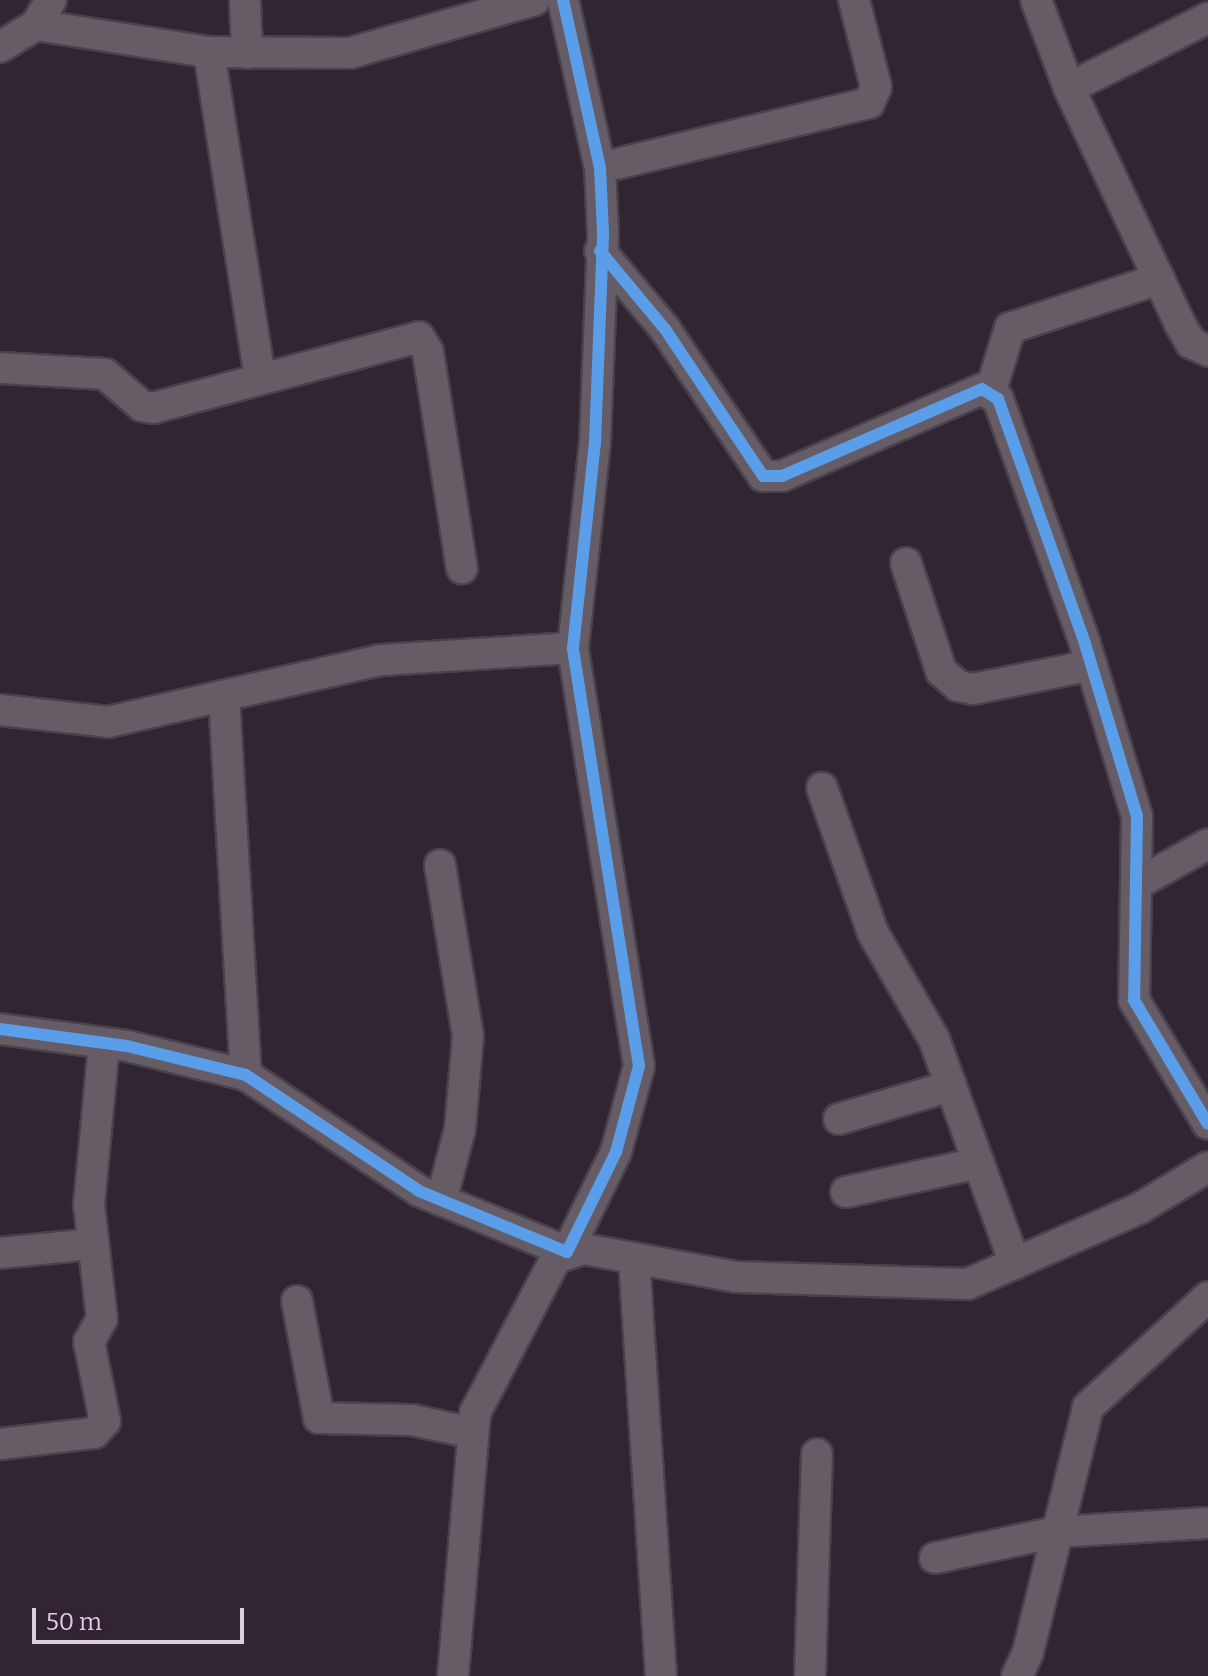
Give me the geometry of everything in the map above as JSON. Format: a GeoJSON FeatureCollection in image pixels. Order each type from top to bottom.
{"type":"FeatureCollection","features":[{"type":"Feature","properties":{"kind":"street"},"geometry":{"type":"LineString","coordinates":[[245,0],[247,53]]}},
{"type":"Feature","properties":{"kind":"street"},"geometry":{"type":"LineString","coordinates":[[0,47],[44,13],[209,52],[350,53],[535,0]]}},
{"type":"Feature","properties":{"kind":"street"},"geometry":{"type":"LineString","coordinates":[[563,0],[600,168],[595,443],[573,648],[639,1066],[616,1152],[567,1252]]}},
{"type":"Feature","properties":{"kind":"street"},"geometry":{"type":"LineString","coordinates":[[600,168],[874,99],[876,87],[854,0]]}},
{"type":"Feature","properties":{"kind":"street"},"geometry":{"type":"LineString","coordinates":[[1036,0],[1069,88],[1159,279],[1191,343],[1208,351]]}},
{"type":"Feature","properties":{"kind":"street"},"geometry":{"type":"LineString","coordinates":[[1069,88],[1208,18]]}},
{"type":"Feature","properties":{"kind":"street"},"geometry":{"type":"LineString","coordinates":[[209,52],[260,378]]}},
{"type":"Feature","properties":{"kind":"street"},"geometry":{"type":"LineString","coordinates":[[600,251],[657,319],[763,476],[782,476],[982,389],[991,390]]}},
{"type":"Feature","properties":{"kind":"street"},"geometry":{"type":"LineString","coordinates":[[1159,279],[1010,328],[991,390],[1001,407],[1092,665],[1137,816],[1134,1000],[1208,1124]]}},
{"type":"Feature","properties":{"kind":"street"},"geometry":{"type":"LineString","coordinates":[[0,368],[105,374],[142,406],[153,408],[419,337],[428,352],[462,568]]}},
{"type":"Feature","properties":{"kind":"street"},"geometry":{"type":"LineString","coordinates":[[906,563],[941,671],[958,686],[973,689],[1092,665]]}},
{"type":"Feature","properties":{"kind":"street"},"geometry":{"type":"LineString","coordinates":[[0,710],[108,722],[381,660],[573,648]]}},
{"type":"Feature","properties":{"kind":"street"},"geometry":{"type":"LineString","coordinates":[[224,696],[246,1075]]}},
{"type":"Feature","properties":{"kind":"street"},"geometry":{"type":"LineString","coordinates":[[822,788],[873,933],[893,975],[928,1024],[1015,1264]]}},
{"type":"Feature","properties":{"kind":"street"},"geometry":{"type":"LineString","coordinates":[[1137,884],[1208,844]]}},
{"type":"Feature","properties":{"kind":"street"},"geometry":{"type":"LineString","coordinates":[[440,865],[468,1036],[460,1129],[441,1201]]}},
{"type":"Feature","properties":{"kind":"street"},"geometry":{"type":"LineString","coordinates":[[0,1029],[104,1043],[246,1075],[441,1201],[567,1252]]}},
{"type":"Feature","properties":{"kind":"street"},"geometry":{"type":"LineString","coordinates":[[0,1444],[94,1433],[105,1421],[89,1342],[102,1319],[89,1192],[104,1043]]}},
{"type":"Feature","properties":{"kind":"street"},"geometry":{"type":"LineString","coordinates":[[839,1119],[951,1086]]}},
{"type":"Feature","properties":{"kind":"street"},"geometry":{"type":"LineString","coordinates":[[846,1192],[979,1163]]}},
{"type":"Feature","properties":{"kind":"street"},"geometry":{"type":"LineString","coordinates":[[453,1676],[475,1413],[556,1258],[584,1249],[736,1277],[968,1284],[1140,1208],[1208,1167]]}},
{"type":"Feature","properties":{"kind":"street"},"geometry":{"type":"LineString","coordinates":[[0,1253],[93,1244]]}},
{"type":"Feature","properties":{"kind":"street"},"geometry":{"type":"LineString","coordinates":[[634,1258],[661,1676]]}},
{"type":"Feature","properties":{"kind":"street"},"geometry":{"type":"LineString","coordinates":[[1017,1676],[1088,1407],[1208,1297]]}},
{"type":"Feature","properties":{"kind":"street"},"geometry":{"type":"LineString","coordinates":[[297,1301],[319,1418],[412,1420],[473,1433]]}},
{"type":"Feature","properties":{"kind":"street"},"geometry":{"type":"LineString","coordinates":[[810,1676],[817,1454]]}},
{"type":"Feature","properties":{"kind":"street"},"geometry":{"type":"LineString","coordinates":[[935,1558],[1056,1532],[1208,1523]]}},
{"type":"Feature","properties":{"kind":"cycle path"},"geometry":{"type":"LineString","coordinates":[[0,1029],[127,1046],[246,1075],[419,1191],[567,1252],[616,1152],[639,1066],[573,648],[595,443],[603,233],[600,168],[563,0]]}},
{"type":"Feature","properties":{"kind":"cycle path"},"geometry":{"type":"LineString","coordinates":[[600,251],[665,329],[763,476],[782,476],[982,389],[998,399],[1085,644],[1137,816],[1134,1000],[1208,1124]]}}]}
